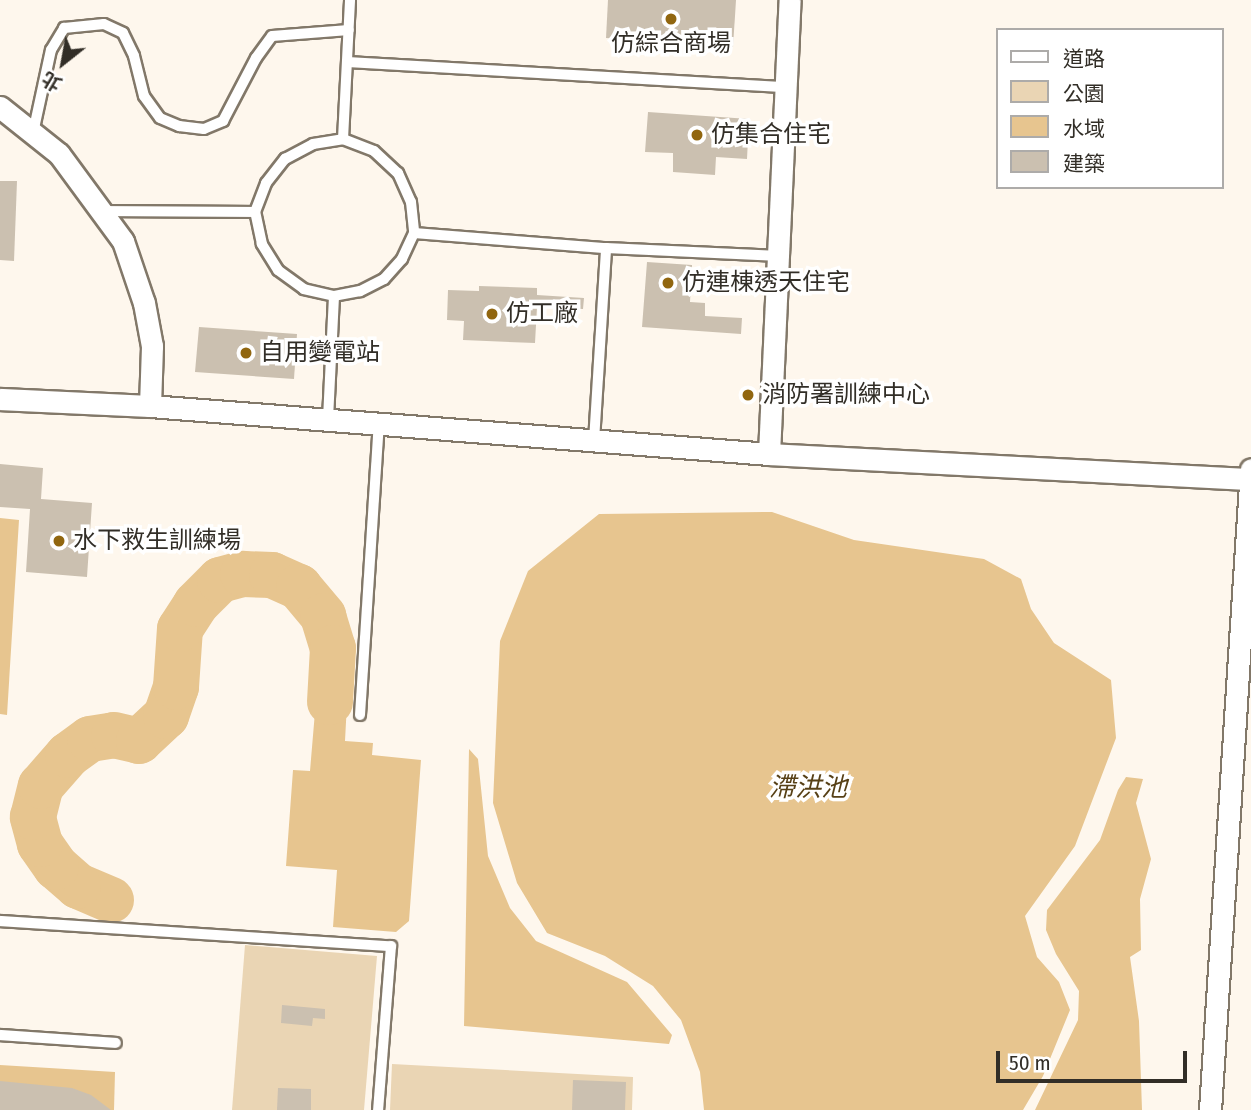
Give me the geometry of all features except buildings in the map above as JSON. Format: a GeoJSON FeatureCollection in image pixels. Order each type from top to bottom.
{"type":"FeatureCollection","features":[{"type":"Feature","properties":{"kind":"street"},"geometry":{"type":"LineString","coordinates":[[769,454],[790,0]]}},
{"type":"Feature","properties":{"kind":"street"},"geometry":{"type":"LineString","coordinates":[[0,107],[59,154],[123,241],[144,303],[152,345],[150,406]]}},
{"type":"Feature","properties":{"kind":"street"},"geometry":{"type":"LineString","coordinates":[[0,400],[150,406],[769,454],[1251,479]]}},
{"type":"Feature","properties":{"kind":"street"},"geometry":{"type":"LineString","coordinates":[[1210,1110],[1247,601],[1251,469]]}},
{"type":"Feature","properties":{"kind":"lane"},"geometry":{"type":"LineString","coordinates":[[343,139],[350,0]]}},
{"type":"Feature","properties":{"kind":"lane"},"geometry":{"type":"LineString","coordinates":[[33,133],[51,50],[64,28],[104,24],[123,33],[134,56],[144,96],[160,118],[179,125],[205,128],[223,121],[256,58],[272,36],[349,30]]}},
{"type":"Feature","properties":{"kind":"lane"},"geometry":{"type":"LineString","coordinates":[[348,62],[785,87]]}},
{"type":"Feature","properties":{"kind":"lane"},"geometry":{"type":"LineString","coordinates":[[343,139],[374,151],[398,173],[411,202],[414,233],[402,259],[384,279],[360,291],[334,296],[304,289],[278,270],[262,244],[255,212],[266,183],[285,159],[313,144],[343,139]]}},
{"type":"Feature","properties":{"kind":"lane"},"geometry":{"type":"LineString","coordinates":[[102,211],[255,212]]}},
{"type":"Feature","properties":{"kind":"lane"},"geometry":{"type":"LineString","coordinates":[[414,233],[606,248],[779,256]]}},
{"type":"Feature","properties":{"kind":"lane"},"geometry":{"type":"LineString","coordinates":[[594,441],[606,248]]}},
{"type":"Feature","properties":{"kind":"lane"},"geometry":{"type":"LineString","coordinates":[[328,419],[334,296]]}},
{"type":"Feature","properties":{"kind":"lane"},"geometry":{"type":"LineString","coordinates":[[360,715],[379,423]]}},
{"type":"Feature","properties":{"kind":"lane"},"geometry":{"type":"LineString","coordinates":[[0,921],[391,946],[379,1110]]}},
{"type":"Feature","properties":{"kind":"lane"},"geometry":{"type":"LineString","coordinates":[[0,1035],[116,1043]]}},
{"type":"Feature","properties":{"kind":"green space"},"geometry":{"type":"Polygon","coordinates":[[[245,945],[377,956],[364,1110],[232,1110],[245,945]]]}},
{"type":"Feature","properties":{"kind":"green space"},"geometry":{"type":"Polygon","coordinates":[[[392,1064],[633,1077],[632,1110],[390,1110],[392,1064]]]}},
{"type":"Feature","properties":{"kind":"water","name":"滯洪池"},"geometry":{"type":"Polygon","coordinates":[[[772,512],[854,540],[984,559],[1021,579],[1031,609],[1054,643],[1111,680],[1116,738],[1075,846],[1025,916],[1037,957],[1059,982],[1070,1010],[1043,1076],[1023,1110],[704,1110],[700,1072],[681,1020],[653,986],[605,956],[547,933],[517,883],[493,803],[500,641],[528,571],[599,514],[772,512]]]}},
{"type":"Feature","properties":{"kind":"water"},"geometry":{"type":"Polygon","coordinates":[[[0,518],[19,520],[7,715],[0,714],[0,518]]]}},
{"type":"Feature","properties":{"kind":"water"},"geometry":{"type":"Polygon","coordinates":[[[316,700],[347,703],[345,741],[373,743],[372,755],[421,760],[409,921],[396,932],[333,927],[337,870],[286,866],[293,770],[310,771],[316,700]]]}},
{"type":"Feature","properties":{"kind":"water"},"geometry":{"type":"Polygon","coordinates":[[[469,749],[478,759],[488,856],[510,908],[536,941],[627,982],[672,1035],[669,1044],[464,1026],[469,749]]]}},
{"type":"Feature","properties":{"kind":"water"},"geometry":{"type":"Polygon","coordinates":[[[1126,777],[1143,779],[1136,803],[1151,859],[1140,899],[1141,950],[1130,957],[1139,1021],[1142,1110],[1035,1110],[1078,1020],[1079,991],[1056,954],[1046,930],[1047,910],[1100,840],[1118,790],[1126,777]]]}},
{"type":"Feature","properties":{"kind":"water"},"geometry":{"type":"Polygon","coordinates":[[[0,1065],[115,1072],[114,1110],[0,1110],[0,1065]]]}},
{"type":"Feature","properties":{"kind":"waterway"},"geometry":{"type":"LineString","coordinates":[[111,900],[78,886],[56,867],[40,844],[33,817],[41,786],[68,755],[90,739],[114,735],[139,741],[166,716],[176,687],[180,629],[196,604],[220,580],[243,574],[272,575],[299,587],[323,616],[333,648],[330,702]]}},
{"type":"Feature","properties":{"kind":"place","name":"仿綜合商場"},"geometry":{"type":"Point","coordinates":[671,19]}},
{"type":"Feature","properties":{"kind":"place","name":"仿集合住宅"},"geometry":{"type":"Point","coordinates":[697,135]}},
{"type":"Feature","properties":{"kind":"place","name":"仿連棟透天住宅"},"geometry":{"type":"Point","coordinates":[668,283]}},
{"type":"Feature","properties":{"kind":"place","name":"仿工廠"},"geometry":{"type":"Point","coordinates":[492,314]}},
{"type":"Feature","properties":{"kind":"place","name":"自用變電站"},"geometry":{"type":"Point","coordinates":[246,353]}},
{"type":"Feature","properties":{"kind":"place","name":"消防署訓練中心"},"geometry":{"type":"Point","coordinates":[748,395]}},
{"type":"Feature","properties":{"kind":"place","name":"水下救生訓練場"},"geometry":{"type":"Point","coordinates":[59,541]}}]}
